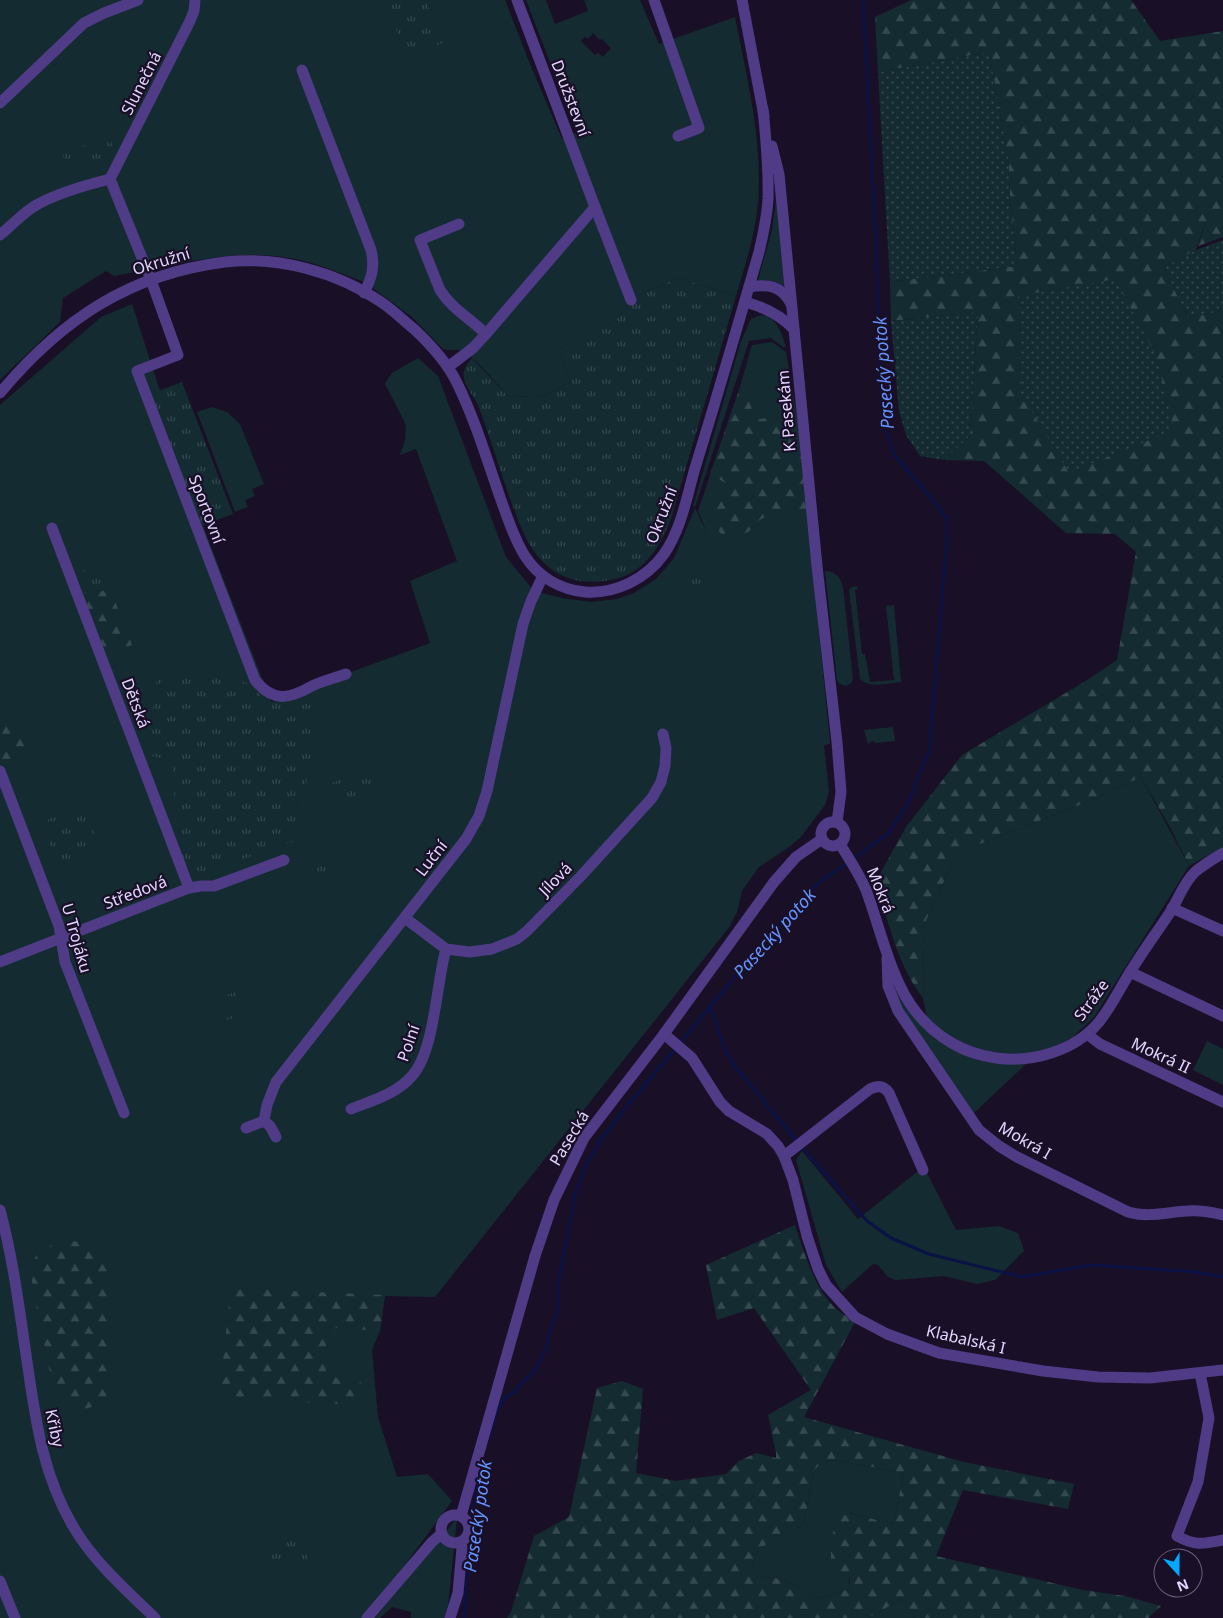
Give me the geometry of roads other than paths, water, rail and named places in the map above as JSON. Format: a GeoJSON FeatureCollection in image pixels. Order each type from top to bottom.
{"type":"FeatureCollection","features":[{"type":"Feature","properties":{"kind":"street"},"geometry":{"type":"LineString","coordinates":[[0,103],[84,23],[138,0]]}},
{"type":"Feature","properties":{"kind":"street","name":"Slunečná"},"geometry":{"type":"LineString","coordinates":[[110,179],[190,22],[195,0]]}},
{"type":"Feature","properties":{"kind":"street","name":"Družstevní"},"geometry":{"type":"LineString","coordinates":[[517,0],[631,300]]}},
{"type":"Feature","properties":{"kind":"street"},"geometry":{"type":"LineString","coordinates":[[654,0],[698,128],[678,136]]}},
{"type":"Feature","properties":{"kind":"street","name":"K Pasekám"},"geometry":{"type":"LineString","coordinates":[[742,0],[763,109],[779,174],[817,566],[837,742],[841,792],[837,822]]}},
{"type":"Feature","properties":{"kind":"street"},"geometry":{"type":"LineString","coordinates":[[302,70],[371,250],[374,265],[370,283],[364,293]]}},
{"type":"Feature","properties":{"kind":"street","name":"Okružní"},"geometry":{"type":"LineString","coordinates":[[0,393],[26,363],[69,325],[92,308],[151,280],[184,269],[236,261],[281,263],[308,270],[340,280],[381,302],[422,336],[448,367],[460,388],[518,545],[531,565],[554,583],[579,591],[606,591],[628,584],[655,565],[666,551],[676,531],[745,302],[759,252],[768,199],[767,148],[763,109]]}},
{"type":"Feature","properties":{"kind":"street"},"geometry":{"type":"LineString","coordinates":[[0,235],[41,203],[88,185],[110,179],[151,280]]}},
{"type":"Feature","properties":{"kind":"street"},"geometry":{"type":"LineString","coordinates":[[448,367],[473,348],[486,334],[595,207]]}},
{"type":"Feature","properties":{"kind":"street"},"geometry":{"type":"LineString","coordinates":[[459,224],[420,240],[444,296],[462,315],[486,334]]}},
{"type":"Feature","properties":{"kind":"street","name":"Sportovní"},"geometry":{"type":"LineString","coordinates":[[151,280],[178,355],[137,371],[255,680],[263,690],[275,696],[289,697],[346,674]]}},
{"type":"Feature","properties":{"kind":"street"},"geometry":{"type":"LineString","coordinates":[[749,287],[765,285],[776,288],[786,294],[792,306]]}},
{"type":"Feature","properties":{"kind":"street"},"geometry":{"type":"LineString","coordinates":[[745,302],[763,307],[780,316],[794,330]]}},
{"type":"Feature","properties":{"kind":"street","name":"Dětská"},"geometry":{"type":"LineString","coordinates":[[52,528],[190,888]]}},
{"type":"Feature","properties":{"kind":"street","name":"Luční"},"geometry":{"type":"LineString","coordinates":[[264,1121],[267,1105],[276,1082],[406,918],[466,839],[479,816],[487,791],[523,624],[543,576]]}},
{"type":"Feature","properties":{"kind":"street","name":"Jílová"},"geometry":{"type":"LineString","coordinates":[[446,949],[470,952],[492,949],[517,939],[527,931],[652,798],[661,782],[665,766],[666,748],[663,734]]}},
{"type":"Feature","properties":{"kind":"street","name":"U Trojáku"},"geometry":{"type":"LineString","coordinates":[[0,771],[59,926],[65,962],[124,1113]]}},
{"type":"Feature","properties":{"kind":"street"},"geometry":{"type":"LineString","coordinates":[[837,822],[845,830],[844,838],[840,844],[830,845],[822,839],[822,831],[825,824],[837,822]]}},
{"type":"Feature","properties":{"kind":"street","name":"Pasecká"},"geometry":{"type":"LineString","coordinates":[[450,1618],[458,1593],[462,1548],[460,1542],[467,1536],[469,1527],[461,1516],[535,1256],[554,1200],[584,1138],[668,1038],[779,876],[796,857],[822,839]]}},
{"type":"Feature","properties":{"kind":"street","name":"Mokrá"},"geometry":{"type":"LineString","coordinates":[[840,844],[866,890],[886,951]]}},
{"type":"Feature","properties":{"kind":"street","name":"Stráže"},"geometry":{"type":"LineString","coordinates":[[886,951],[898,980],[915,1012],[938,1034],[969,1052],[1004,1059],[1031,1058],[1056,1051],[1087,1034],[1100,1020],[1194,873],[1223,853]]}},
{"type":"Feature","properties":{"kind":"street","name":"Středová"},"geometry":{"type":"LineString","coordinates":[[0,962],[190,888],[214,886],[284,860]]}},
{"type":"Feature","properties":{"kind":"street"},"geometry":{"type":"LineString","coordinates":[[1172,908],[1223,931]]}},
{"type":"Feature","properties":{"kind":"street"},"geometry":{"type":"LineString","coordinates":[[406,918],[446,949]]}},
{"type":"Feature","properties":{"kind":"street","name":"Polní"},"geometry":{"type":"LineString","coordinates":[[351,1109],[398,1088],[420,1067],[429,1042],[446,949]]}},
{"type":"Feature","properties":{"kind":"street","name":"Mokrá I"},"geometry":{"type":"LineString","coordinates":[[886,951],[888,986],[898,1011],[979,1130],[988,1138],[1017,1157],[1128,1212],[1144,1215],[1208,1211],[1223,1215]]}},
{"type":"Feature","properties":{"kind":"street"},"geometry":{"type":"LineString","coordinates":[[1130,972],[1223,1016]]}},
{"type":"Feature","properties":{"kind":"street","name":"Mokrá II"},"geometry":{"type":"LineString","coordinates":[[1087,1034],[1100,1044],[1223,1102]]}},
{"type":"Feature","properties":{"kind":"street","name":"Klabalská I"},"geometry":{"type":"LineString","coordinates":[[668,1038],[697,1064],[720,1102],[729,1111],[767,1134],[778,1146],[793,1180],[807,1236],[818,1269],[826,1285],[855,1317],[888,1334],[939,1353],[1043,1371],[1098,1377],[1150,1378],[1223,1370]]}},
{"type":"Feature","properties":{"kind":"street"},"geometry":{"type":"LineString","coordinates":[[784,1156],[870,1089],[879,1086],[885,1088],[889,1093],[923,1170]]}},
{"type":"Feature","properties":{"kind":"street"},"geometry":{"type":"LineString","coordinates":[[246,1128],[264,1121],[270,1126],[276,1137]]}},
{"type":"Feature","properties":{"kind":"street","name":"Křiby"},"geometry":{"type":"LineString","coordinates":[[0,1210],[20,1312],[37,1431],[49,1472],[74,1529],[113,1578],[155,1618]]}},
{"type":"Feature","properties":{"kind":"street"},"geometry":{"type":"LineString","coordinates":[[1200,1372],[1209,1418],[1198,1482],[1176,1536],[1189,1543],[1202,1544],[1223,1540]]}},
{"type":"Feature","properties":{"kind":"street"},"geometry":{"type":"LineString","coordinates":[[460,1542],[456,1544],[447,1542],[441,1534],[441,1525],[447,1517],[461,1516]]}},
{"type":"Feature","properties":{"kind":"street"},"geometry":{"type":"LineString","coordinates":[[367,1618],[441,1534]]}},
{"type":"Feature","properties":{"kind":"street"},"geometry":{"type":"LineString","coordinates":[[0,1581],[15,1618]]}},
{"type":"Feature","properties":{"kind":"waterway","name":"Pasecký potok"},"geometry":{"type":"LineString","coordinates":[[853,859],[889,833],[907,805],[929,751],[947,538],[947,518],[894,454],[884,426],[881,397],[876,246],[863,0]]}},
{"type":"Feature","properties":{"kind":"waterway","name":"Pasecký potok"},"geometry":{"type":"LineString","coordinates":[[489,1437],[497,1412],[504,1398],[515,1391],[537,1367],[546,1348],[558,1308],[558,1284],[575,1195],[583,1170],[600,1141],[797,903],[822,880],[848,863]]}},
{"type":"Feature","properties":{"kind":"waterway"},"geometry":{"type":"LineString","coordinates":[[710,1006],[726,1052],[735,1067],[797,1141]]}},
{"type":"Feature","properties":{"kind":"waterway"},"geometry":{"type":"LineString","coordinates":[[801,1146],[867,1221],[891,1238],[929,1254],[1022,1277],[1091,1265],[1197,1272],[1223,1277]]}},
{"type":"Feature","properties":{"kind":"waterway","name":"Pasecký potok"},"geometry":{"type":"LineString","coordinates":[[464,1618],[472,1521],[479,1472]]}}]}
